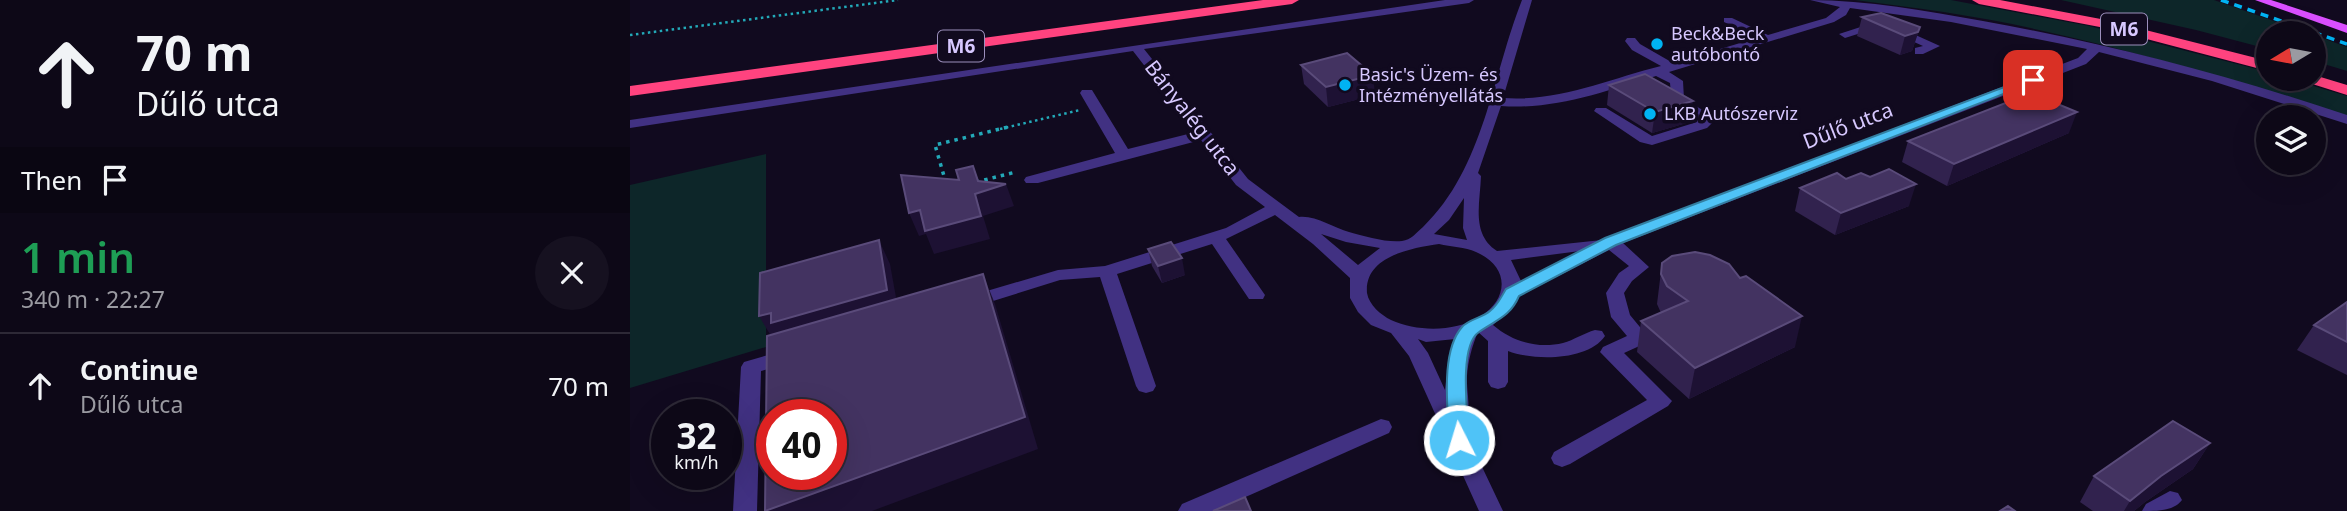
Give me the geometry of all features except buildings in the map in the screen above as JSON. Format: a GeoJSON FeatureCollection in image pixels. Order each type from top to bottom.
{"type":"FeatureCollection","features":[{"type":"Feature","properties":{"kind":"highway","name":"M6"},"geometry":{"type":"LineString","coordinates":[[630,81],[1228,0]]}},
{"type":"Feature","properties":{"kind":"highway","name":"M6"},"geometry":{"type":"LineString","coordinates":[[630,91],[1292,0]]}},
{"type":"Feature","properties":{"kind":"highway","name":"M6"},"geometry":{"type":"LineString","coordinates":[[1979,0],[2118,27],[2256,63]]}},
{"type":"Feature","properties":{"kind":"highway","name":"M6"},"geometry":{"type":"LineString","coordinates":[[2030,0],[2157,27],[2256,52]]}},
{"type":"Feature","properties":{"kind":"highway"},"geometry":{"type":"LineString","coordinates":[[2326,72],[2347,78]]}},
{"type":"Feature","properties":{"kind":"highway"},"geometry":{"type":"LineString","coordinates":[[2326,83],[2347,90]]}},
{"type":"Feature","properties":{"kind":"main road"},"geometry":{"type":"LineString","coordinates":[[2260,0],[2347,29]]}},
{"type":"Feature","properties":{"kind":"street"},"geometry":{"type":"LineString","coordinates":[[630,124],[1136,47],[1469,0]]}},
{"type":"Feature","properties":{"kind":"street"},"geometry":{"type":"LineString","coordinates":[[1815,0],[1845,7],[1926,14],[2098,47],[2186,70],[2347,120]]}},
{"type":"Feature","properties":{"kind":"street"},"geometry":{"type":"LineString","coordinates":[[1418,241],[1436,227],[1473,173],[1525,5]]}},
{"type":"Feature","properties":{"kind":"street"},"geometry":{"type":"LineString","coordinates":[[1845,7],[1934,46],[1919,51]]}},
{"type":"Feature","properties":{"kind":"street"},"geometry":{"type":"LineString","coordinates":[[1497,102],[1552,102],[1830,20],[1845,7]]}},
{"type":"Feature","properties":{"kind":"street"},"geometry":{"type":"LineString","coordinates":[[1728,20],[1768,39]]}},
{"type":"Feature","properties":{"kind":"street"},"geometry":{"type":"LineString","coordinates":[[1845,34],[1879,24]]}},
{"type":"Feature","properties":{"kind":"street"},"geometry":{"type":"LineString","coordinates":[[1631,41],[1636,47],[1672,66]]}},
{"type":"Feature","properties":{"kind":"street","name":"Bányalég utca"},"geometry":{"type":"LineString","coordinates":[[1136,47],[1242,182],[1360,277],[1382,254],[1418,241],[1449,240],[1478,246],[1497,256]]}},
{"type":"Feature","properties":{"kind":"street","name":"Dűlő utca"},"geometry":{"type":"LineString","coordinates":[[1512,293],[1611,242],[2082,61],[2090,57],[2098,47]]}},
{"type":"Feature","properties":{"kind":"street"},"geometry":{"type":"LineString","coordinates":[[1601,111],[1652,141],[1705,123],[1702,115],[1676,101],[1676,81],[1657,71]]}},
{"type":"Feature","properties":{"kind":"street"},"geometry":{"type":"LineString","coordinates":[[1087,93],[1124,155]]}},
{"type":"Feature","properties":{"kind":"street"},"geometry":{"type":"LineString","coordinates":[[1032,180],[1203,135]]}},
{"type":"Feature","properties":{"kind":"street"},"geometry":{"type":"LineString","coordinates":[[1473,173],[1471,228],[1478,246]]}},
{"type":"Feature","properties":{"kind":"street"},"geometry":{"type":"LineString","coordinates":[[952,307],[1059,275],[1107,271],[1232,232],[1280,211]]}},
{"type":"Feature","properties":{"kind":"street","name":"Bányalég utca"},"geometry":{"type":"LineString","coordinates":[[1280,211],[1346,237],[1400,246]]}},
{"type":"Feature","properties":{"kind":"street"},"geometry":{"type":"LineString","coordinates":[[1216,237],[1256,295]]}},
{"type":"Feature","properties":{"kind":"street"},"geometry":{"type":"LineString","coordinates":[[1562,458],[1661,401],[1610,352],[1639,338],[1621,317],[1615,293],[1625,277],[1640,267],[1611,242]]}},
{"type":"Feature","properties":{"kind":"street","name":"Dűlő utca"},"geometry":{"type":"LineString","coordinates":[[1497,256],[1611,242]]}},
{"type":"Feature","properties":{"kind":"street"},"geometry":{"type":"LineString","coordinates":[[1459,440],[1456,375],[1461,345],[1475,327],[1507,305],[1512,293],[1513,280],[1508,267],[1497,256]]}},
{"type":"Feature","properties":{"kind":"street"},"geometry":{"type":"LineString","coordinates":[[1107,271],[1146,386]]}},
{"type":"Feature","properties":{"kind":"street"},"geometry":{"type":"LineString","coordinates":[[1360,277],[1358,290],[1361,302],[1369,314],[1399,330],[1422,335],[1446,334],[1475,327],[1498,341],[1524,350],[1546,353],[1576,346],[1595,336]]}},
{"type":"Feature","properties":{"kind":"street"},"geometry":{"type":"LineString","coordinates":[[1399,330],[1418,353],[1491,511]]}},
{"type":"Feature","properties":{"kind":"street"},"geometry":{"type":"LineString","coordinates":[[1498,341],[1498,382]]}},
{"type":"Feature","properties":{"kind":"street"},"geometry":{"type":"LineString","coordinates":[[745,511],[751,367],[805,351]]}},
{"type":"Feature","properties":{"kind":"street"},"geometry":{"type":"LineString","coordinates":[[1190,511],[1381,427]]}},
{"type":"Feature","properties":{"kind":"path"},"geometry":{"type":"LineString","coordinates":[[630,35],[898,0]]}},
{"type":"Feature","properties":{"kind":"path"},"geometry":{"type":"LineString","coordinates":[[949,189],[935,145],[1095,107]]}},
{"type":"Feature","properties":{"kind":"path"},"geometry":{"type":"LineString","coordinates":[[973,183],[1035,167],[1045,168],[1055,174]]}},
{"type":"Feature","properties":{"kind":"green space"},"geometry":{"type":"Polygon","coordinates":[[[1855,0],[1951,0],[2089,26],[2256,69],[2256,89],[2078,39],[1925,9],[1855,0]]]}},
{"type":"Feature","properties":{"kind":"green space"},"geometry":{"type":"Polygon","coordinates":[[[2061,0],[2214,0],[2274,21],[2256,21],[2256,46],[2061,0]]]}},
{"type":"Feature","properties":{"kind":"green space"},"geometry":{"type":"Polygon","coordinates":[[[2326,39],[2347,47],[2347,71],[2326,65],[2326,39]]]}},
{"type":"Feature","properties":{"kind":"green space"},"geometry":{"type":"Polygon","coordinates":[[[2326,90],[2347,96],[2347,116],[2326,110],[2326,105],[2310,105],[2264,91],[2326,90]]]}},
{"type":"Feature","properties":{"kind":"green space"},"geometry":{"type":"Polygon","coordinates":[[[766,154],[766,347],[630,388],[630,185],[766,154]]]}},
{"type":"Feature","properties":{"kind":"railway"},"geometry":{"type":"LineString","coordinates":[[2221,0],[2347,44]]}},
{"type":"Feature","properties":{"kind":"place","name":"Beck&Beck autóbontó"},"geometry":{"type":"Point","coordinates":[1657,44]}},
{"type":"Feature","properties":{"kind":"place","name":"Basic's Üzem- és Intézményellátás"},"geometry":{"type":"Point","coordinates":[1345,85]}},
{"type":"Feature","properties":{"kind":"place","name":"LKB Autószerviz"},"geometry":{"type":"Point","coordinates":[1650,114]}},
{"type":"Feature","properties":{"kind":"route"},"geometry":{"type":"LineString","coordinates":[[1459,440],[1456,375],[1461,345],[1469,330],[1496,316],[1507,305],[1512,293],[1611,242],[2033,80]]}}]}
